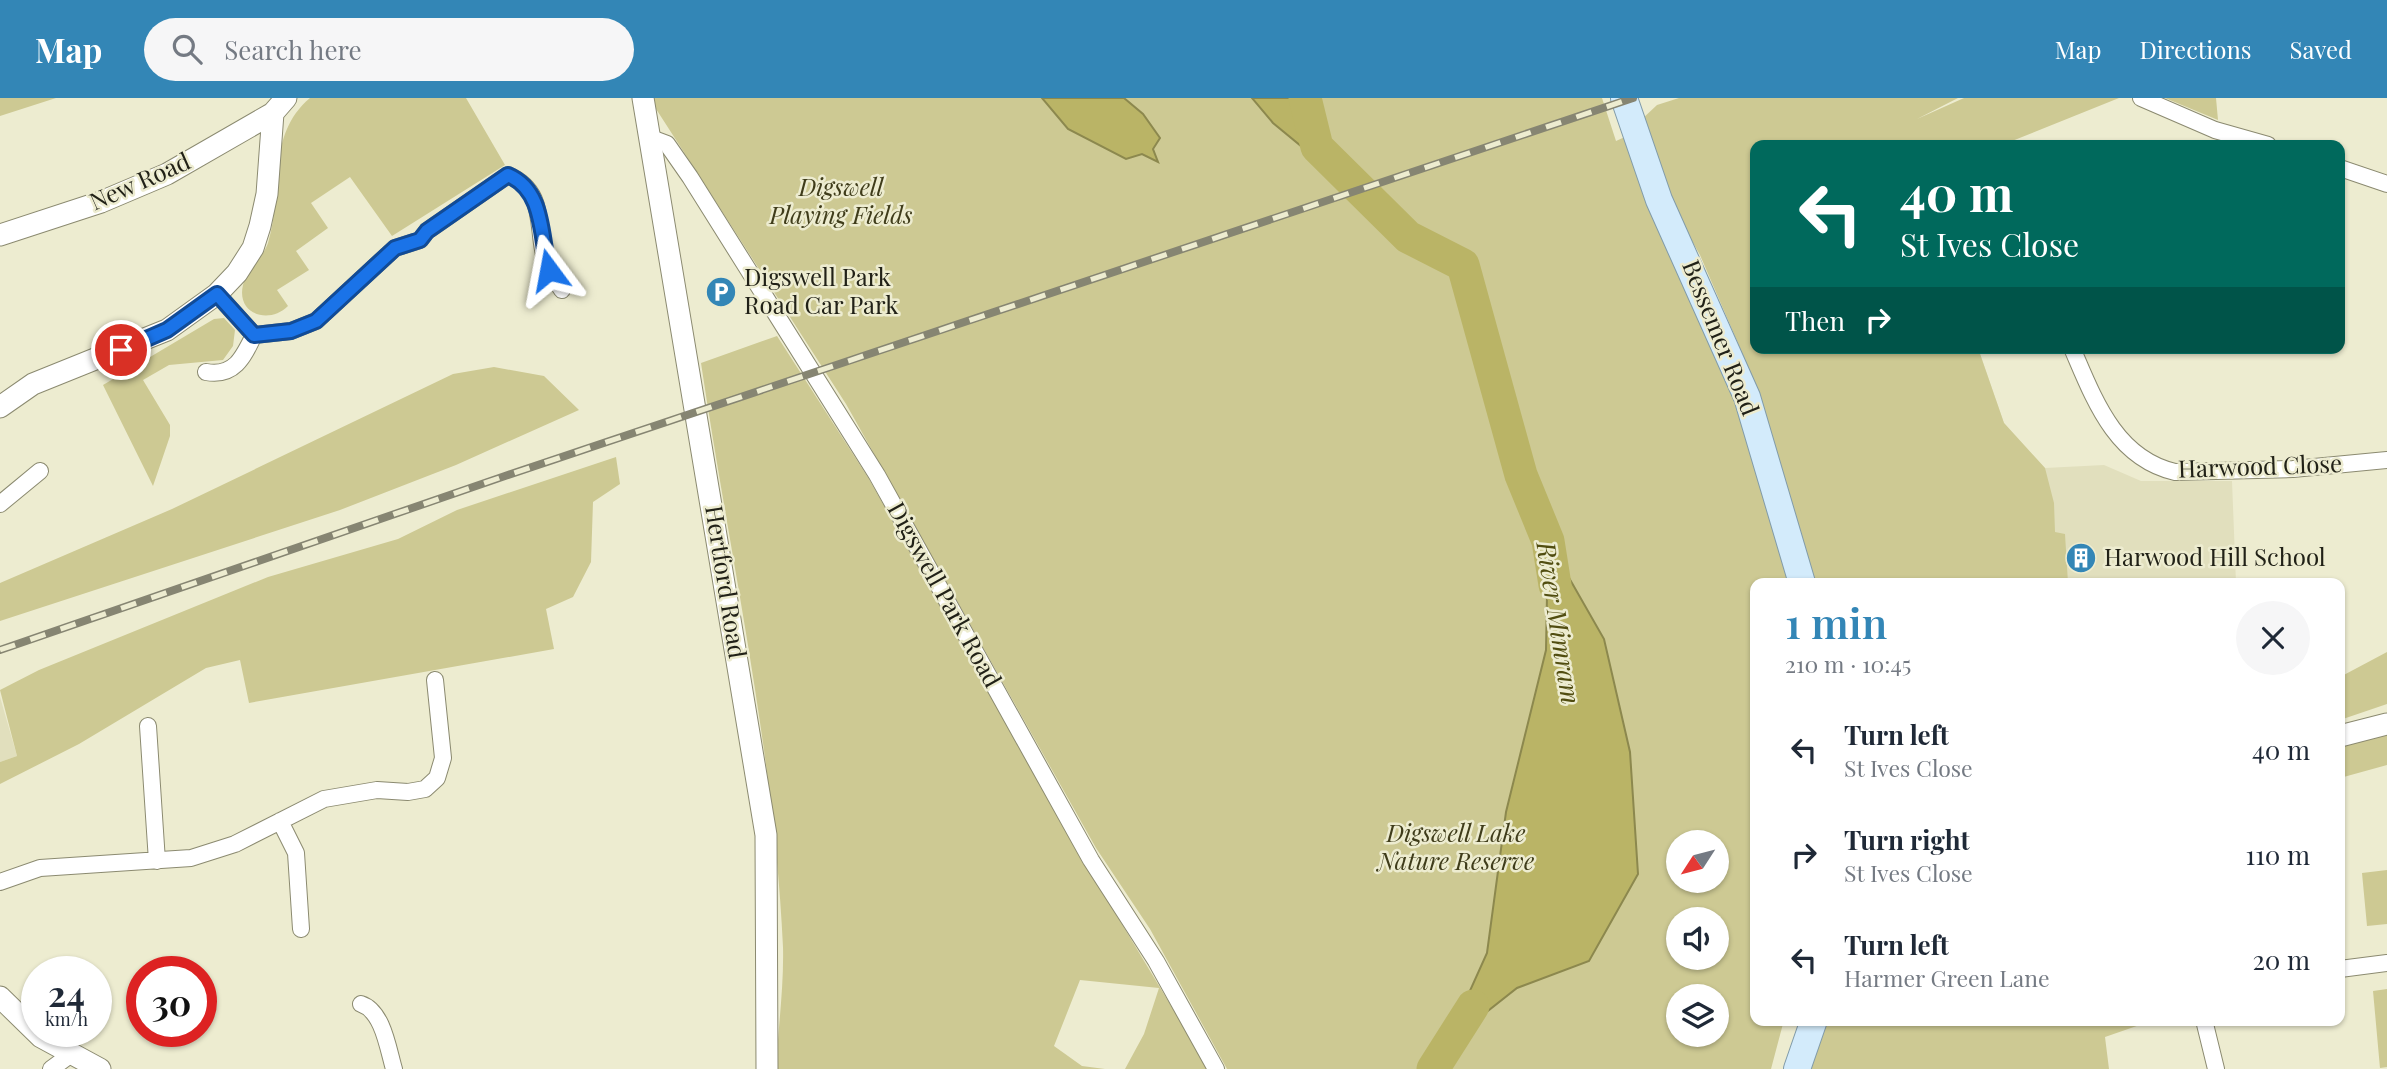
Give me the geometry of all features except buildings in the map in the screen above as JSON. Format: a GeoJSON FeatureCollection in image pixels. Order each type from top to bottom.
{"type":"FeatureCollection","features":[{"type":"Feature","properties":{"kind":"main road","name":"Bessemer Road"},"geometry":{"type":"LineString","coordinates":[[1623,98],[1659,200],[1747,397],[1801,578]]}},
{"type":"Feature","properties":{"kind":"main road"},"geometry":{"type":"LineString","coordinates":[[1797,1069],[1812,1026]]}},
{"type":"Feature","properties":{"kind":"street","name":"Hertford Road"},"geometry":{"type":"LineString","coordinates":[[643,98],[766,835],[767,1069]]}},
{"type":"Feature","properties":{"kind":"street"},"geometry":{"type":"LineString","coordinates":[[2141,98],[2215,130],[2250,140]]}},
{"type":"Feature","properties":{"kind":"street"},"geometry":{"type":"LineString","coordinates":[[0,407],[33,384],[167,330],[217,294],[237,273],[257,237],[267,194],[279,105]]}},
{"type":"Feature","properties":{"kind":"street","name":"New Road"},"geometry":{"type":"LineString","coordinates":[[0,235],[88,206],[167,174],[279,105]]}},
{"type":"Feature","properties":{"kind":"street","name":"Digswell Park Road"},"geometry":{"type":"LineString","coordinates":[[651,138],[667,144],[690,177],[877,475],[1091,860],[1166,979],[1216,1069]]}},
{"type":"Feature","properties":{"kind":"street"},"geometry":{"type":"LineString","coordinates":[[2345,170],[2387,184]]}},
{"type":"Feature","properties":{"kind":"street"},"geometry":{"type":"LineString","coordinates":[[254,335],[291,331],[316,321],[395,248],[420,240],[427,231],[508,175],[523,181],[533,195],[549,270],[562,290]]}},
{"type":"Feature","properties":{"kind":"street"},"geometry":{"type":"LineString","coordinates":[[217,294],[254,335]]}},
{"type":"Feature","properties":{"kind":"street"},"geometry":{"type":"LineString","coordinates":[[206,372],[218,374],[236,366],[254,335]]}},
{"type":"Feature","properties":{"kind":"street","name":"Harwood Close"},"geometry":{"type":"LineString","coordinates":[[2074,354],[2094,401],[2109,425],[2127,446],[2157,467],[2175,472],[2293,469],[2387,460]]}},
{"type":"Feature","properties":{"kind":"street"},"geometry":{"type":"LineString","coordinates":[[1,501],[40,471]]}},
{"type":"Feature","properties":{"kind":"street"},"geometry":{"type":"LineString","coordinates":[[0,882],[40,868],[191,858],[224,847],[324,799],[377,790],[418,792],[432,784],[441,770],[443,758],[435,680]]}},
{"type":"Feature","properties":{"kind":"street"},"geometry":{"type":"LineString","coordinates":[[2345,735],[2387,724]]}},
{"type":"Feature","properties":{"kind":"street"},"geometry":{"type":"LineString","coordinates":[[148,726],[157,861]]}},
{"type":"Feature","properties":{"kind":"street"},"geometry":{"type":"LineString","coordinates":[[280,821],[296,853],[301,929]]}},
{"type":"Feature","properties":{"kind":"street"},"geometry":{"type":"LineString","coordinates":[[2345,968],[2387,963]]}},
{"type":"Feature","properties":{"kind":"street"},"geometry":{"type":"LineString","coordinates":[[0,997],[22,1022],[70,1055],[100,1069]]}},
{"type":"Feature","properties":{"kind":"street"},"geometry":{"type":"LineString","coordinates":[[361,1004],[373,1012],[385,1034],[394,1069]]}},
{"type":"Feature","properties":{"kind":"street"},"geometry":{"type":"LineString","coordinates":[[2205,1026],[2216,1069]]}},
{"type":"Feature","properties":{"kind":"street"},"geometry":{"type":"LineString","coordinates":[[51,1069],[70,1055]]}},
{"type":"Feature","properties":{"kind":"shaded area"},"geometry":{"type":"Polygon","coordinates":[[[1974,354],[1980,354],[2004,423],[2045,468],[2104,465],[2141,481],[2232,481],[2236,578],[1831,578],[1974,354]]]}},
{"type":"Feature","properties":{"kind":"shaded area"},"geometry":{"type":"Polygon","coordinates":[[[0,697],[17,756],[0,762],[0,697]]]}},
{"type":"Feature","properties":{"kind":"green space"},"geometry":{"type":"Polygon","coordinates":[[[0,98],[56,98],[0,116],[0,98]]]}},
{"type":"Feature","properties":{"kind":"green space"},"geometry":{"type":"Polygon","coordinates":[[[310,98],[466,98],[505,165],[392,236],[350,177],[311,203],[328,228],[296,251],[309,270],[277,290],[288,306],[272,315],[256,314],[244,303],[243,285],[268,243],[273,224],[281,147],[287,130],[296,113],[310,98]]]}},
{"type":"Feature","properties":{"kind":"green space"},"geometry":{"type":"Polygon","coordinates":[[[649,98],[1602,98],[1616,141],[1627,136],[1719,352],[1791,578],[1750,578],[1750,1026],[1782,1026],[1771,1069],[1227,1069],[1150,929],[1096,848],[846,404],[649,98]]]}},
{"type":"Feature","properties":{"kind":"green space"},"geometry":{"type":"Polygon","coordinates":[[[1679,98],[1958,98],[1917,119],[1964,98],[2119,98],[2014,140],[1750,140],[1750,354],[1980,354],[2004,423],[2045,468],[2054,503],[2055,532],[2065,534],[2068,578],[1811,578],[1767,418],[1737,341],[1700,255],[1680,220],[1640,121],[1657,105],[1679,98]]]}},
{"type":"Feature","properties":{"kind":"green space"},"geometry":{"type":"Polygon","coordinates":[[[2165,98],[2216,98],[2218,120],[2165,98]]]}},
{"type":"Feature","properties":{"kind":"green space"},"geometry":{"type":"Polygon","coordinates":[[[224,318],[235,330],[233,346],[223,360],[169,365],[143,380],[170,425],[170,436],[153,486],[103,385],[214,319],[224,318]]]}},
{"type":"Feature","properties":{"kind":"green space"},"geometry":{"type":"Polygon","coordinates":[[[777,336],[869,479],[1063,826],[1209,1069],[1125,1069],[1144,1034],[1159,988],[1080,980],[1054,1046],[1082,1066],[1105,1069],[776,1069],[783,947],[778,873],[750,654],[701,363],[777,336]]]}},
{"type":"Feature","properties":{"kind":"green space"},"geometry":{"type":"Polygon","coordinates":[[[494,367],[544,376],[579,410],[456,465],[340,510],[0,621],[0,583],[172,509],[453,374],[494,367]]]}},
{"type":"Feature","properties":{"kind":"green space"},"geometry":{"type":"Polygon","coordinates":[[[616,457],[620,484],[593,502],[591,562],[573,597],[546,609],[554,649],[249,703],[240,660],[206,668],[79,744],[0,784],[0,762],[17,756],[0,690],[39,670],[268,577],[398,539],[457,510],[616,457]]]}},
{"type":"Feature","properties":{"kind":"green space"},"geometry":{"type":"Polygon","coordinates":[[[2387,652],[2387,704],[2345,718],[2345,674],[2387,652]]]}},
{"type":"Feature","properties":{"kind":"green space"},"geometry":{"type":"Polygon","coordinates":[[[2387,734],[2387,765],[2345,777],[2345,743],[2387,734]]]}},
{"type":"Feature","properties":{"kind":"green space"},"geometry":{"type":"Polygon","coordinates":[[[2387,870],[2387,924],[2367,926],[2362,873],[2387,870]]]}},
{"type":"Feature","properties":{"kind":"green space"},"geometry":{"type":"Polygon","coordinates":[[[2387,989],[2387,1067],[2380,1068],[2373,991],[2387,989]]]}},
{"type":"Feature","properties":{"kind":"green space"},"geometry":{"type":"Polygon","coordinates":[[[1807,1026],[2137,1026],[2105,1037],[2109,1069],[1795,1069],[1807,1026]]]}},
{"type":"Feature","properties":{"kind":"water"},"geometry":{"type":"Polygon","coordinates":[[[1042,98],[1124,98],[1143,114],[1160,138],[1153,149],[1158,162],[1142,154],[1126,159],[1068,129],[1042,98]]]}},
{"type":"Feature","properties":{"kind":"water"},"geometry":{"type":"Polygon","coordinates":[[[1252,98],[1310,98],[1321,131],[1315,140],[1301,146],[1273,123],[1252,98]]]}},
{"type":"Feature","properties":{"kind":"water"},"geometry":{"type":"Polygon","coordinates":[[[1548,541],[1604,639],[1630,752],[1638,874],[1589,961],[1517,988],[1446,1044],[1487,953],[1506,812],[1546,650],[1548,541]]]}},
{"type":"Feature","properties":{"kind":"waterway","name":"River Mimram"},"geometry":{"type":"LineString","coordinates":[[1305,98],[1317,147],[1408,237],[1463,265],[1521,475],[1548,541],[1555,585]]}},
{"type":"Feature","properties":{"kind":"waterway","name":"River Mimram"},"geometry":{"type":"LineString","coordinates":[[1433,1069],[1473,1006]]}},
{"type":"Feature","properties":{"kind":"railway"},"geometry":{"type":"LineString","coordinates":[[0,650],[505,476],[1633,98]]}},
{"type":"Feature","properties":{"kind":"place","name":"Digswell Park Road Car Park"},"geometry":{"type":"Point","coordinates":[721,292]}},
{"type":"Feature","properties":{"kind":"place","name":"Harwood Hill School"},"geometry":{"type":"Point","coordinates":[2081,558]}},
{"type":"Feature","properties":{"kind":"route"},"geometry":{"type":"LineString","coordinates":[[121,350],[167,330],[217,294],[254,335],[306,327],[329,313],[395,248],[420,240],[427,231],[508,175],[523,181],[533,195],[540,215],[541,237],[549,270]]}},
{"type":"Feature","properties":{"kind":"park label","name":"Digswell Playing Fields"},"geometry":{"type":"Point","coordinates":[841,202]}},
{"type":"Feature","properties":{"kind":"park label","name":"Digswell Lake Nature Reserve"},"geometry":{"type":"Point","coordinates":[1456,848]}}]}
